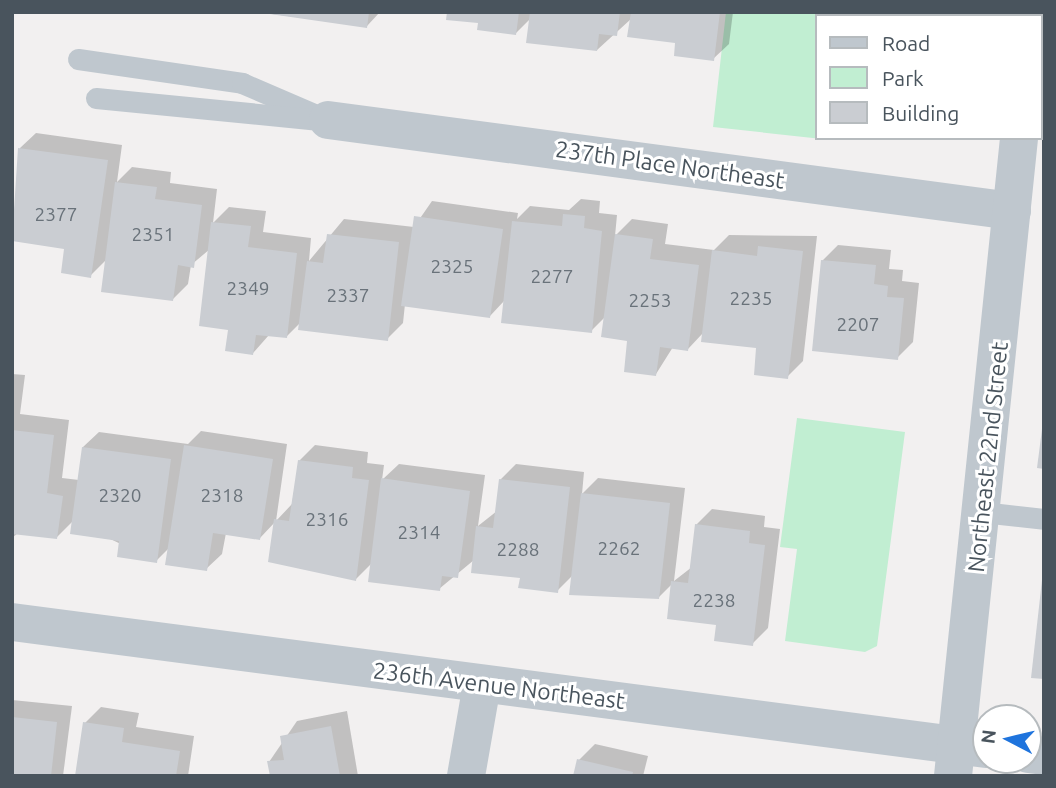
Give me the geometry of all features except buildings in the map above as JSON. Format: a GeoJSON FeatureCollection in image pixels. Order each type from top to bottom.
{"type":"FeatureCollection","features":[{"type":"Feature","properties":{"kind":"street","name":"237th Place Northeast"},"geometry":{"type":"LineString","coordinates":[[328,120],[1012,211]]}},
{"type":"Feature","properties":{"kind":"street","name":"Northeast 22nd Street"},"geometry":{"type":"LineString","coordinates":[[966,756],[982,512],[1019,140]]}},
{"type":"Feature","properties":{"kind":"street","name":"236th Avenue Northeast"},"geometry":{"type":"LineString","coordinates":[[12,622],[482,684],[966,756]]}},
{"type":"Feature","properties":{"kind":"street"},"geometry":{"type":"LineString","coordinates":[[466,776],[482,684]]}},
{"type":"Feature","properties":{"kind":"lane"},"geometry":{"type":"LineString","coordinates":[[78,59],[242,83],[328,120]]}},
{"type":"Feature","properties":{"kind":"lane"},"geometry":{"type":"LineString","coordinates":[[96,98],[328,120]]}},
{"type":"Feature","properties":{"kind":"lane"},"geometry":{"type":"LineString","coordinates":[[982,512],[1044,519]]}},
{"type":"Feature","properties":{"kind":"green space"},"geometry":{"type":"Polygon","coordinates":[[[726,12],[837,12],[814,14],[814,138],[713,127],[726,12]]]}},
{"type":"Feature","properties":{"kind":"green space"},"geometry":{"type":"Polygon","coordinates":[[[797,418],[905,432],[877,646],[865,652],[785,641],[797,549],[780,547],[797,418]]]}}]}
